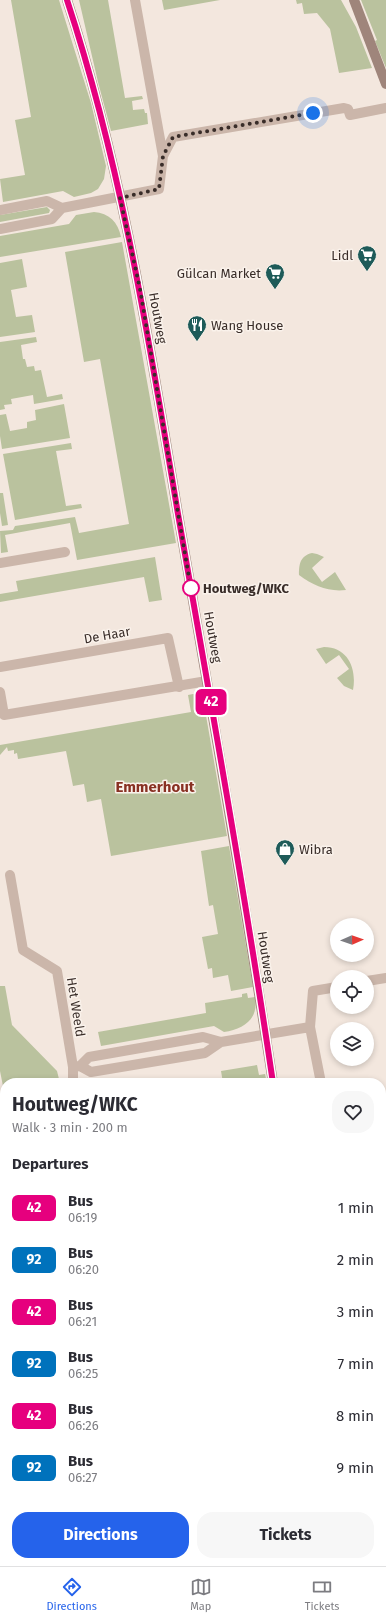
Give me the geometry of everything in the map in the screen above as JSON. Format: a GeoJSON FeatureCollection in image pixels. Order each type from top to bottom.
{"type":"FeatureCollection","features":[{"type":"Feature","properties":{"kind":"street","name":"Houtweg"},"geometry":{"type":"LineString","coordinates":[[67,0],[85,54],[100,109],[140,289],[207,681],[272,1078]]}},
{"type":"Feature","properties":{"kind":"street"},"geometry":{"type":"LineString","coordinates":[[0,210],[47,201],[62,208],[120,198],[159,189],[163,156],[135,0]]}},
{"type":"Feature","properties":{"kind":"street"},"geometry":{"type":"LineString","coordinates":[[354,0],[386,84]]}},
{"type":"Feature","properties":{"kind":"street"},"geometry":{"type":"LineString","coordinates":[[163,156],[173,137],[344,108],[348,109],[350,115],[386,108]]}},
{"type":"Feature","properties":{"kind":"street"},"geometry":{"type":"LineString","coordinates":[[0,229],[52,219],[62,208]]}},
{"type":"Feature","properties":{"kind":"street"},"geometry":{"type":"LineString","coordinates":[[0,563],[65,552]]}},
{"type":"Feature","properties":{"kind":"street","name":"De Haar"},"geometry":{"type":"LineString","coordinates":[[0,667],[168,638],[179,687]]}},
{"type":"Feature","properties":{"kind":"street"},"geometry":{"type":"LineString","coordinates":[[0,692],[4,715],[179,687],[207,681]]}},
{"type":"Feature","properties":{"kind":"street","name":"Het Weeld"},"geometry":{"type":"LineString","coordinates":[[10,875],[23,950],[57,971],[76,1066],[74,1078]]}},
{"type":"Feature","properties":{"kind":"street"},"geometry":{"type":"LineString","coordinates":[[374,980],[386,978]]}},
{"type":"Feature","properties":{"kind":"street"},"geometry":{"type":"LineString","coordinates":[[320,1078],[310,1026],[313,991],[330,988]]}},
{"type":"Feature","properties":{"kind":"street"},"geometry":{"type":"LineString","coordinates":[[76,1066],[89,1057],[203,1037],[221,1042],[310,1026]]}},
{"type":"Feature","properties":{"kind":"street"},"geometry":{"type":"LineString","coordinates":[[76,1066],[91,1072],[137,1065],[205,1053],[221,1042]]}},
{"type":"Feature","properties":{"kind":"green space"},"geometry":{"type":"Polygon","coordinates":[[[11,0],[59,0],[91,103],[106,166],[104,179],[98,189],[91,193],[74,197],[63,191],[3,202],[0,179],[25,175],[15,120],[31,117],[11,0]]]}},
{"type":"Feature","properties":{"kind":"green space"},"geometry":{"type":"Polygon","coordinates":[[[79,0],[108,0],[125,98],[142,96],[143,99],[132,101],[133,110],[144,109],[145,113],[147,113],[148,124],[111,131],[79,0]]]}},
{"type":"Feature","properties":{"kind":"green space"},"geometry":{"type":"Polygon","coordinates":[[[162,0],[220,0],[164,10],[162,0]]]}},
{"type":"Feature","properties":{"kind":"green space"},"geometry":{"type":"Polygon","coordinates":[[[296,0],[341,0],[356,27],[372,68],[339,73],[330,29],[317,13],[304,14],[302,3],[297,4],[296,0]]]}},
{"type":"Feature","properties":{"kind":"green space"},"geometry":{"type":"Polygon","coordinates":[[[361,0],[386,0],[386,68],[375,41],[377,40],[361,0]]]}},
{"type":"Feature","properties":{"kind":"green space"},"geometry":{"type":"Polygon","coordinates":[[[47,207],[50,210],[49,213],[0,222],[0,215],[47,207]]]}},
{"type":"Feature","properties":{"kind":"green space"},"geometry":{"type":"Polygon","coordinates":[[[94,212],[104,214],[112,219],[118,227],[121,237],[0,257],[0,236],[69,224],[76,215],[94,212]]]}},
{"type":"Feature","properties":{"kind":"green space"},"geometry":{"type":"Polygon","coordinates":[[[122,242],[176,543],[77,560],[70,523],[5,535],[8,552],[1,553],[0,531],[13,530],[15,526],[75,517],[79,533],[129,524],[100,359],[84,362],[65,252],[122,242]]]}},
{"type":"Feature","properties":{"kind":"green space"},"geometry":{"type":"Polygon","coordinates":[[[22,259],[27,287],[11,290],[16,317],[32,315],[35,332],[0,337],[0,263],[22,259]]]}},
{"type":"Feature","properties":{"kind":"green space"},"geometry":{"type":"Polygon","coordinates":[[[36,337],[37,342],[21,345],[23,359],[25,359],[27,367],[34,366],[35,371],[41,370],[47,397],[62,394],[63,399],[34,404],[33,395],[11,399],[12,404],[4,405],[5,409],[0,410],[0,342],[36,337]]]}},
{"type":"Feature","properties":{"kind":"green space"},"geometry":{"type":"Polygon","coordinates":[[[64,404],[70,438],[2,449],[0,436],[0,415],[6,414],[10,431],[27,428],[27,422],[36,420],[35,410],[64,404]]]}},
{"type":"Feature","properties":{"kind":"green space"},"geometry":{"type":"Polygon","coordinates":[[[71,443],[72,449],[56,451],[66,506],[81,504],[82,508],[15,520],[3,454],[71,443]]]}},
{"type":"Feature","properties":{"kind":"green space"},"geometry":{"type":"Polygon","coordinates":[[[0,493],[3,493],[8,525],[2,526],[0,513],[0,493]]]}},
{"type":"Feature","properties":{"kind":"green space"},"geometry":{"type":"Polygon","coordinates":[[[312,553],[324,557],[312,568],[322,582],[335,572],[346,590],[327,589],[310,582],[299,575],[301,561],[305,556],[312,553]]]}},
{"type":"Feature","properties":{"kind":"green space"},"geometry":{"type":"Polygon","coordinates":[[[155,557],[162,600],[149,602],[144,577],[0,602],[0,594],[18,591],[16,581],[155,557]]]}},
{"type":"Feature","properties":{"kind":"green space"},"geometry":{"type":"Polygon","coordinates":[[[324,647],[332,648],[345,655],[354,674],[353,690],[344,686],[337,678],[349,669],[339,655],[326,664],[316,649],[324,647]]]}},
{"type":"Feature","properties":{"kind":"green space"},"geometry":{"type":"Polygon","coordinates":[[[193,694],[198,696],[204,704],[227,836],[111,856],[101,799],[87,802],[84,784],[73,786],[66,751],[18,759],[17,753],[14,754],[14,750],[8,751],[7,747],[0,755],[0,745],[191,712],[188,695],[193,694]]]}},
{"type":"Feature","properties":{"kind":"green space"},"geometry":{"type":"Polygon","coordinates":[[[229,846],[253,987],[231,991],[228,975],[213,978],[212,968],[208,969],[202,937],[218,934],[213,905],[209,906],[201,851],[229,846]]]}},
{"type":"Feature","properties":{"kind":"green space"},"geometry":{"type":"Polygon","coordinates":[[[0,986],[5,986],[12,1025],[57,1071],[59,1078],[1,1078],[0,1071],[0,986]]]}},
{"type":"Feature","properties":{"kind":"green space"},"geometry":{"type":"Polygon","coordinates":[[[247,993],[248,998],[255,997],[255,1011],[248,1022],[231,1031],[224,1032],[214,1026],[101,1046],[98,1032],[206,1013],[205,1003],[242,997],[242,994],[247,993]]]}},
{"type":"Feature","properties":{"kind":"green space"},"geometry":{"type":"Polygon","coordinates":[[[257,1065],[259,1075],[265,1074],[266,1078],[222,1078],[221,1071],[257,1065]]]}},
{"type":"Feature","properties":{"kind":"bus line","name":"42"},"geometry":{"type":"LineString","coordinates":[[67,0],[85,54],[100,109],[140,289],[272,1078]]}},
{"type":"Feature","properties":{"kind":"place","name":"Lidl"},"geometry":{"type":"Point","coordinates":[367,272]}},
{"type":"Feature","properties":{"kind":"place","name":"Gülcan Market"},"geometry":{"type":"Point","coordinates":[275,290]}},
{"type":"Feature","properties":{"kind":"place","name":"Wang House"},"geometry":{"type":"Point","coordinates":[197,342]}},
{"type":"Feature","properties":{"kind":"place","name":"Houtweg/WKC"},"geometry":{"type":"Point","coordinates":[191,588]}},
{"type":"Feature","properties":{"kind":"place","name":"Wibra"},"geometry":{"type":"Point","coordinates":[285,866]}},
{"type":"Feature","properties":{"kind":"district","name":"Emmerhout"},"geometry":{"type":"Point","coordinates":[155,787]}},
{"type":"Feature","properties":{"kind":"route"},"geometry":{"type":"LineString","coordinates":[[191,588],[192,595],[140,289],[120,198],[159,189],[163,156],[173,137],[313,113]]}}]}
